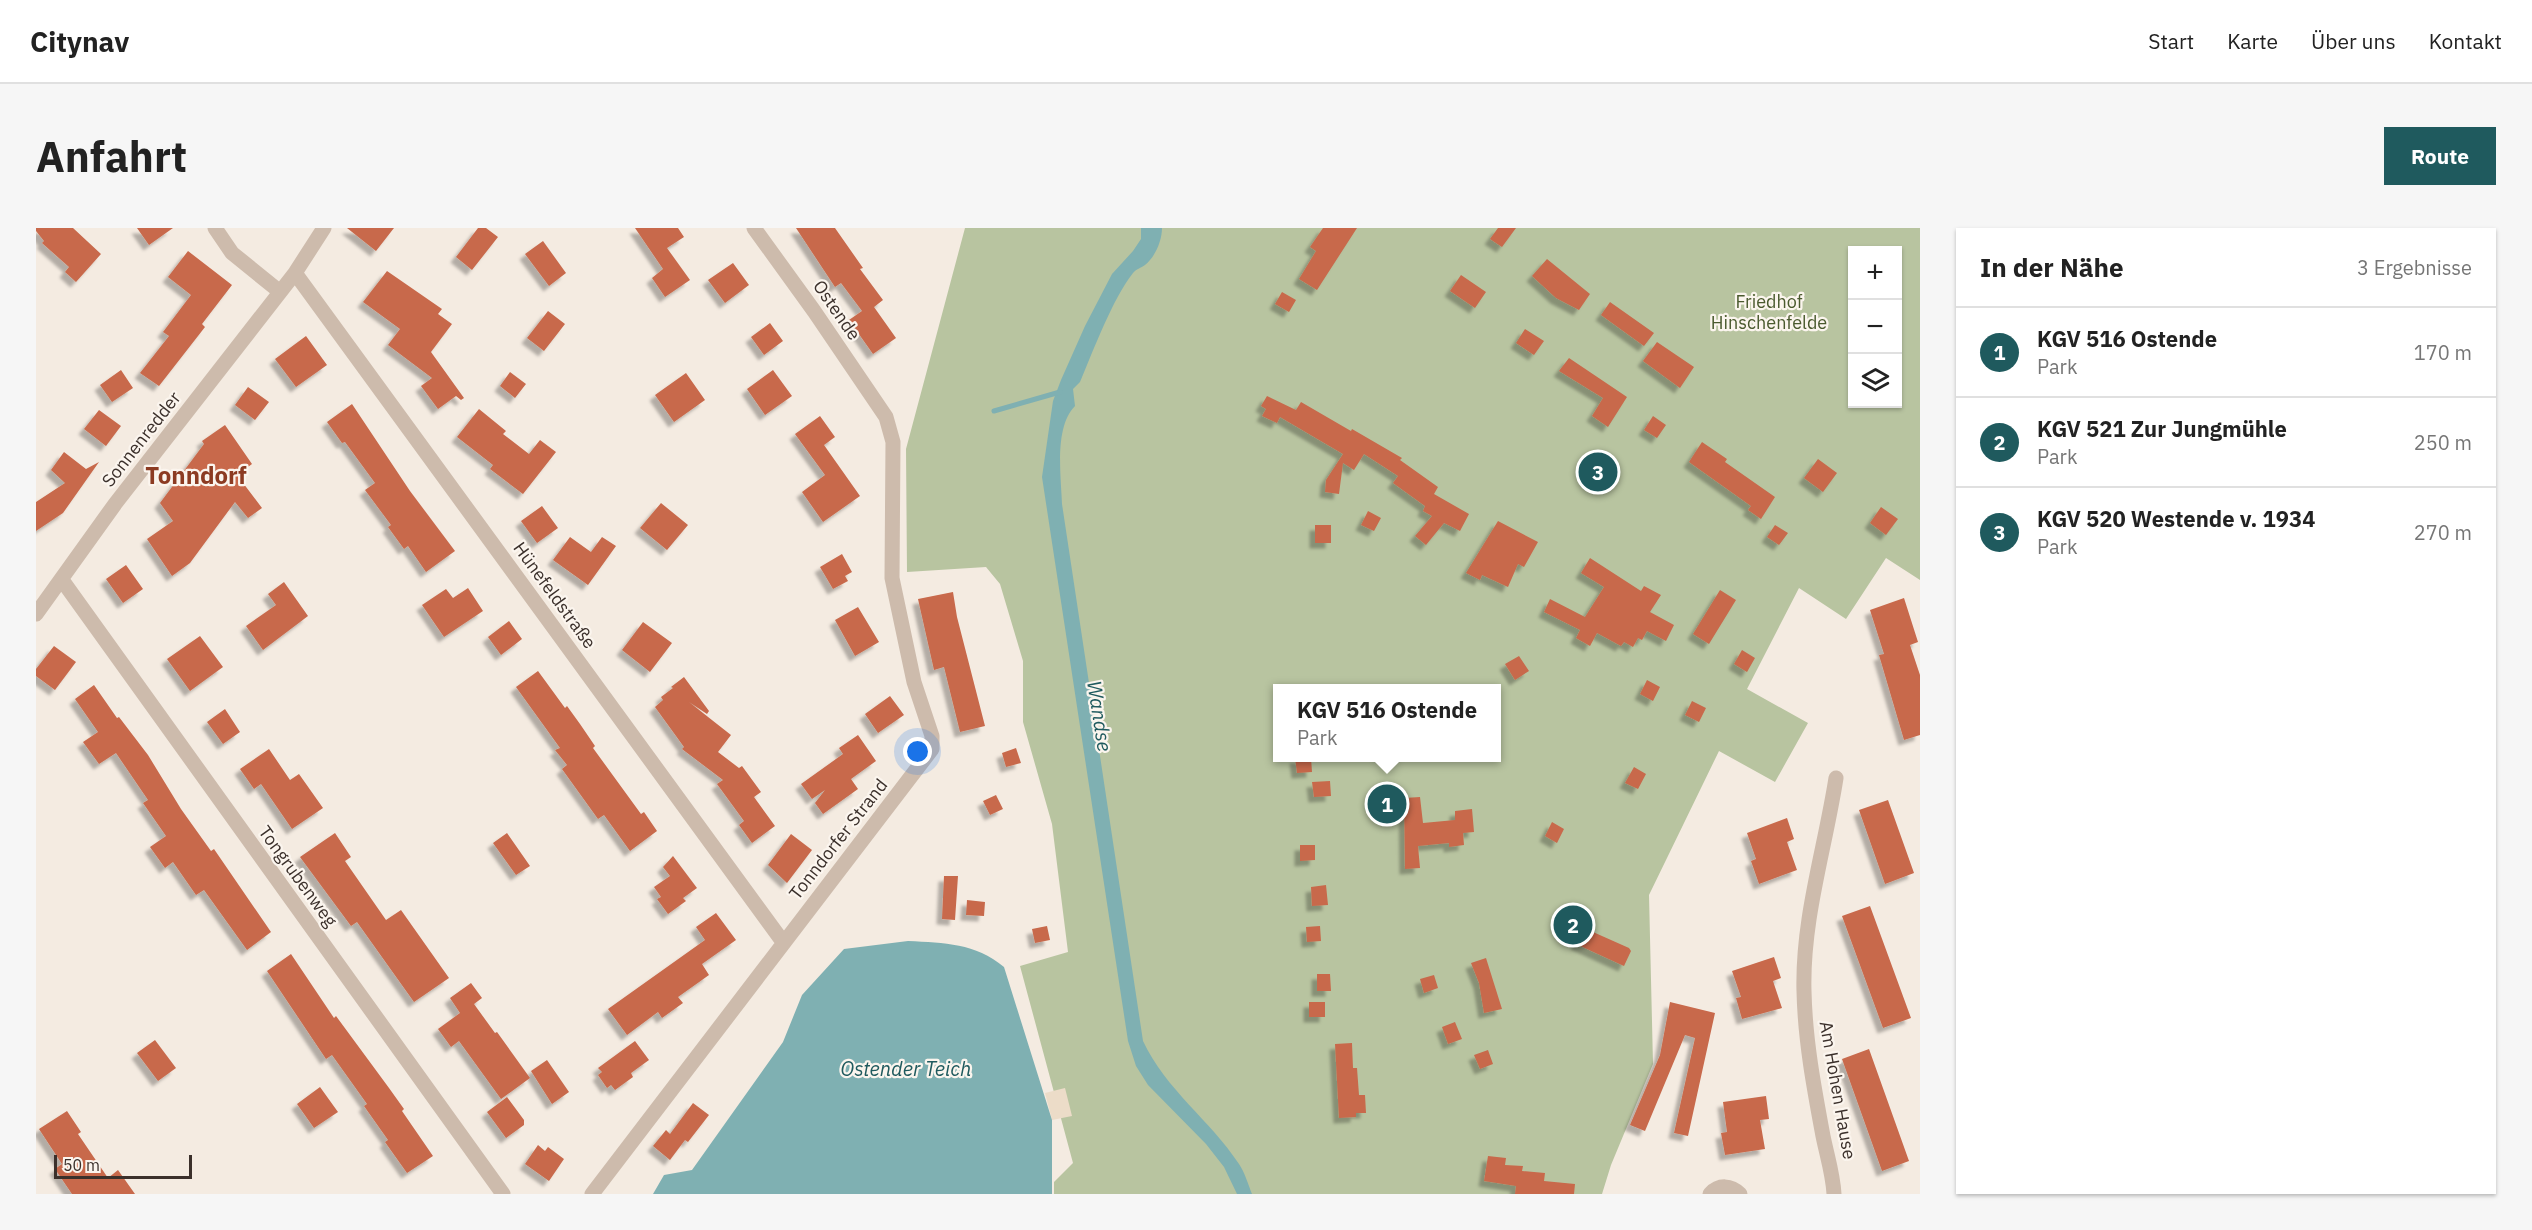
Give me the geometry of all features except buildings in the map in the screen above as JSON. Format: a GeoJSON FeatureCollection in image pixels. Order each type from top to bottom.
{"type":"FeatureCollection","features":[{"type":"Feature","properties":{"kind":"street"},"geometry":{"type":"LineString","coordinates":[[215,228],[232,253],[279,291]]}},
{"type":"Feature","properties":{"kind":"street","name":"Sonnenredder"},"geometry":{"type":"LineString","coordinates":[[36,614],[115,504],[295,273],[324,228]]}},
{"type":"Feature","properties":{"kind":"street","name":"Ostende"},"geometry":{"type":"LineString","coordinates":[[754,228],[886,417]]}},
{"type":"Feature","properties":{"kind":"street","name":"Hünefeldstraße"},"geometry":{"type":"LineString","coordinates":[[295,273],[783,942]]}},
{"type":"Feature","properties":{"kind":"street","name":"Tonndorfer Strand"},"geometry":{"type":"LineString","coordinates":[[592,1194],[932,749],[932,736],[914,682],[892,578],[893,442],[886,417]]}},
{"type":"Feature","properties":{"kind":"street","name":"Tongrubenweg"},"geometry":{"type":"LineString","coordinates":[[62,580],[503,1194]]}},
{"type":"Feature","properties":{"kind":"street","name":"Am Hohen Hause"},"geometry":{"type":"LineString","coordinates":[[1834,1194],[1834,1175],[1824,1140],[1809,1056],[1804,989],[1815,887],[1836,778]]}},
{"type":"Feature","properties":{"kind":"street"},"geometry":{"type":"LineString","coordinates":[[1710,1194],[1719,1187],[1725,1186],[1731,1187],[1740,1194]]}},
{"type":"Feature","properties":{"kind":"green space","name":"Friedhof Hinschenfelde"},"geometry":{"type":"Polygon","coordinates":[[[965,228],[1920,228],[1920,580],[1886,558],[1846,619],[1799,588],[1747,689],[1808,723],[1775,782],[1719,751],[1649,895],[1653,1064],[1611,1165],[1602,1194],[1054,1194],[1054,1182],[1073,1163],[1020,966],[1068,952],[1052,824],[1023,722],[1023,661],[1000,584],[986,567],[907,572],[906,449],[965,228]]]}},
{"type":"Feature","properties":{"kind":"shaded area"},"geometry":{"type":"Polygon","coordinates":[[[1065,1088],[1072,1116],[1052,1120],[1045,1093],[1065,1088]]]}},
{"type":"Feature","properties":{"kind":"water"},"geometry":{"type":"Polygon","coordinates":[[[1141,228],[1162,228],[1161,238],[1152,258],[1136,270],[1125,284],[1104,325],[1080,382],[1073,389],[1075,406],[1068,415],[1061,439],[1062,504],[1143,1041],[1164,1075],[1239,1164],[1252,1194],[1237,1194],[1224,1167],[1206,1144],[1148,1085],[1136,1066],[1128,1041],[1042,477],[1053,401],[1061,380],[1112,274],[1141,239],[1141,228]]]}},
{"type":"Feature","properties":{"kind":"water","name":"Ostender Teich"},"geometry":{"type":"Polygon","coordinates":[[[908,941],[947,944],[971,949],[1004,967],[1052,1120],[1052,1194],[653,1194],[664,1175],[692,1170],[783,1042],[802,995],[844,949],[908,941]]]}},
{"type":"Feature","properties":{"kind":"waterway"},"geometry":{"type":"LineString","coordinates":[[994,411],[1060,392]]}},
{"type":"Feature","properties":{"kind":"place","name":"KGV 520 Westende v. 1934"},"geometry":{"type":"Point","coordinates":[1598,472]}},
{"type":"Feature","properties":{"kind":"place","name":"KGV 516 Ostende"},"geometry":{"type":"Point","coordinates":[1387,804]}},
{"type":"Feature","properties":{"kind":"place","name":"KGV 521 Zur Jungmühle"},"geometry":{"type":"Point","coordinates":[1573,925]}},
{"type":"Feature","properties":{"kind":"district","name":"Tonndorf"},"geometry":{"type":"Point","coordinates":[196,475]}},
{"type":"Feature","properties":{"kind":"water label","name":"Wandse"},"geometry":{"type":"Point","coordinates":[1100,716]}}]}
